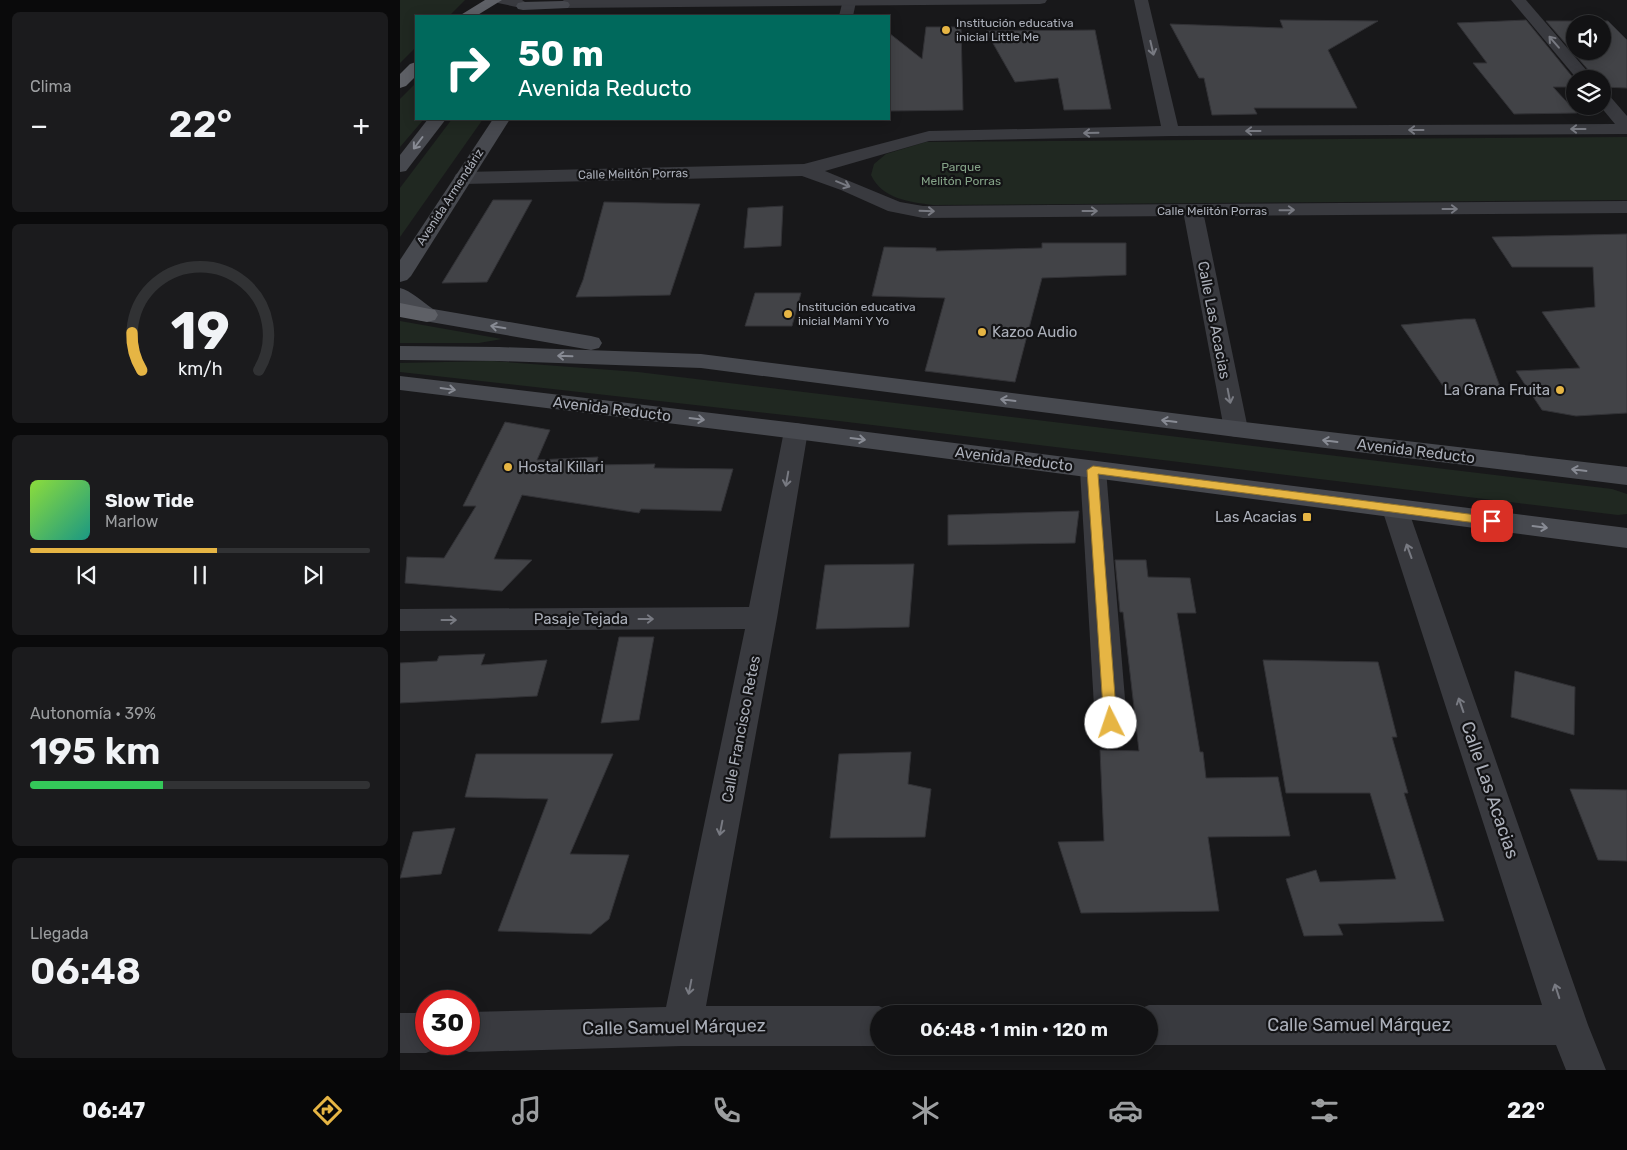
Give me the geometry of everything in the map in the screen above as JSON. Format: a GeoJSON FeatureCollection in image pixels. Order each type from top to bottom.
{"type":"FeatureCollection","features":[{"type":"Feature","properties":{"kind":"highway"},"geometry":{"type":"LineString","coordinates":[[468,15],[495,0]]}},
{"type":"Feature","properties":{"kind":"highway"},"geometry":{"type":"LineString","coordinates":[[400,83],[415,68]]}},
{"type":"Feature","properties":{"kind":"highway"},"geometry":{"type":"LineString","coordinates":[[400,310],[427,315]]}},
{"type":"Feature","properties":{"kind":"main road"},"geometry":{"type":"LineString","coordinates":[[520,7],[566,6]]}},
{"type":"Feature","properties":{"kind":"main road"},"geometry":{"type":"LineString","coordinates":[[400,166],[436,120]]}},
{"type":"Feature","properties":{"kind":"main road","name":"Avenida Armendáriz"},"geometry":{"type":"LineString","coordinates":[[400,276],[500,120]]}},
{"type":"Feature","properties":{"kind":"main road"},"geometry":{"type":"LineString","coordinates":[[400,294],[407,302],[427,315],[702,362]]}},
{"type":"Feature","properties":{"kind":"main road","name":"Avenida Reducto"},"geometry":{"type":"LineString","coordinates":[[400,353],[508,354],[702,362],[1627,476]]}},
{"type":"Feature","properties":{"kind":"main road","name":"Avenida Reducto"},"geometry":{"type":"LineString","coordinates":[[400,383],[796,431],[1627,538]]}},
{"type":"Feature","properties":{"kind":"street"},"geometry":{"type":"LineString","coordinates":[[503,0],[520,7]]}},
{"type":"Feature","properties":{"kind":"street"},"geometry":{"type":"LineString","coordinates":[[600,0],[634,4]]}},
{"type":"Feature","properties":{"kind":"street"},"geometry":{"type":"LineString","coordinates":[[566,6],[1040,0]]}},
{"type":"Feature","properties":{"kind":"street"},"geometry":{"type":"LineString","coordinates":[[1141,0],[1170,131]]}},
{"type":"Feature","properties":{"kind":"street"},"geometry":{"type":"LineString","coordinates":[[1518,0],[1578,70]]}},
{"type":"Feature","properties":{"kind":"street"},"geometry":{"type":"LineString","coordinates":[[846,15],[849,2]]}},
{"type":"Feature","properties":{"kind":"street"},"geometry":{"type":"LineString","coordinates":[[1611,109],[1627,128]]}},
{"type":"Feature","properties":{"kind":"street","name":"Calle Melitón Porras"},"geometry":{"type":"LineString","coordinates":[[462,178],[804,170],[836,164],[901,140],[929,136],[1170,131],[1627,128]]}},
{"type":"Feature","properties":{"kind":"street"},"geometry":{"type":"LineString","coordinates":[[878,149],[863,168],[863,172],[866,187],[880,201]]}},
{"type":"Feature","properties":{"kind":"street","name":"Calle Melitón Porras"},"geometry":{"type":"LineString","coordinates":[[804,170],[848,186],[895,207],[923,212],[1627,207]]}},
{"type":"Feature","properties":{"kind":"street","name":"Calle Las Acacias"},"geometry":{"type":"LineString","coordinates":[[1193,211],[1236,429]]}},
{"type":"Feature","properties":{"kind":"street","name":"Calle Francisco Retes"},"geometry":{"type":"LineString","coordinates":[[682,1026],[762,618],[796,431]]}},
{"type":"Feature","properties":{"kind":"street"},"geometry":{"type":"LineString","coordinates":[[1093,470],[1111,723]]}},
{"type":"Feature","properties":{"kind":"street","name":"Calle Las Acacias"},"geometry":{"type":"LineString","coordinates":[[1395,509],[1568,1025],[1586,1070]]}},
{"type":"Feature","properties":{"kind":"street","name":"Pasaje Tejada"},"geometry":{"type":"LineString","coordinates":[[400,620],[762,618]]}},
{"type":"Feature","properties":{"kind":"street","name":"Calle Samuel Márquez"},"geometry":{"type":"LineString","coordinates":[[1158,1025],[1568,1025]]}},
{"type":"Feature","properties":{"kind":"street","name":"Calle Samuel Márquez"},"geometry":{"type":"LineString","coordinates":[[480,1032],[682,1026],[870,1026]]}},
{"type":"Feature","properties":{"kind":"street"},"geometry":{"type":"LineString","coordinates":[[400,1033],[415,1033]]}},
{"type":"Feature","properties":{"kind":"green space"},"geometry":{"type":"Polygon","coordinates":[[[400,0],[465,0],[450,15],[415,15],[415,48],[400,63],[400,0]]]}},
{"type":"Feature","properties":{"kind":"green space"},"geometry":{"type":"Polygon","coordinates":[[[415,84],[415,120],[423,120],[400,147],[400,99],[415,84]]]}},
{"type":"Feature","properties":{"kind":"green space"},"geometry":{"type":"Polygon","coordinates":[[[451,120],[482,120],[400,237],[400,188],[451,120]]]}},
{"type":"Feature","properties":{"kind":"green space","name":"Parque Melitón Porras"},"geometry":{"type":"Polygon","coordinates":[[[1627,137],[1627,200],[933,205],[906,201],[889,194],[876,183],[871,175],[874,164],[886,154],[926,142],[1627,137]]]}},
{"type":"Feature","properties":{"kind":"green space"},"geometry":{"type":"Polygon","coordinates":[[[400,321],[502,339],[479,343],[400,343],[400,321]]]}},
{"type":"Feature","properties":{"kind":"green space"},"geometry":{"type":"Polygon","coordinates":[[[492,361],[638,372],[1612,489],[1627,494],[1627,514],[1618,515],[839,421],[400,372],[400,363],[492,361]]]}},
{"type":"Feature","properties":{"kind":"building"},"geometry":{"type":"Polygon","coordinates":[[[1280,20],[1378,21],[1328,50],[1357,108],[1254,108],[1257,114],[1212,115],[1204,78],[1199,78],[1170,24],[1283,28],[1280,20]]]}},
{"type":"Feature","properties":{"kind":"building"},"geometry":{"type":"Polygon","coordinates":[[[1526,20],[1567,70],[1566,87],[1553,87],[1566,101],[1566,113],[1514,114],[1473,63],[1487,63],[1457,23],[1526,20]]]}},
{"type":"Feature","properties":{"kind":"building"},"geometry":{"type":"Polygon","coordinates":[[[1546,21],[1566,21],[1566,44],[1546,21]]]}},
{"type":"Feature","properties":{"kind":"building"},"geometry":{"type":"Polygon","coordinates":[[[1611,24],[1627,40],[1627,88],[1611,87],[1611,70],[1588,70],[1580,60],[1611,60],[1611,24]]]}},
{"type":"Feature","properties":{"kind":"building"},"geometry":{"type":"Polygon","coordinates":[[[926,27],[961,27],[963,110],[890,111],[890,34],[922,59],[926,27]]]}},
{"type":"Feature","properties":{"kind":"building"},"geometry":{"type":"Polygon","coordinates":[[[1095,30],[1111,109],[1064,110],[1058,78],[1015,82],[986,31],[1095,30]]]}},
{"type":"Feature","properties":{"kind":"building"},"geometry":{"type":"Polygon","coordinates":[[[493,200],[532,200],[487,282],[442,283],[493,200]]]}},
{"type":"Feature","properties":{"kind":"building"},"geometry":{"type":"Polygon","coordinates":[[[604,202],[700,204],[670,295],[576,297],[583,280],[604,202]]]}},
{"type":"Feature","properties":{"kind":"building"},"geometry":{"type":"Polygon","coordinates":[[[783,206],[781,246],[744,248],[748,208],[783,206]]]}},
{"type":"Feature","properties":{"kind":"building"},"geometry":{"type":"Polygon","coordinates":[[[1627,234],[1627,413],[1576,416],[1542,410],[1516,371],[1580,368],[1542,312],[1595,307],[1593,267],[1512,267],[1492,237],[1627,234]]]}},
{"type":"Feature","properties":{"kind":"building"},"geometry":{"type":"Polygon","coordinates":[[[1042,243],[1126,243],[1126,275],[1042,278],[1015,382],[925,371],[945,298],[872,296],[884,247],[936,248],[936,251],[1042,248],[1042,243]]]}},
{"type":"Feature","properties":{"kind":"building"},"geometry":{"type":"Polygon","coordinates":[[[755,293],[801,293],[792,326],[745,326],[755,293]]]}},
{"type":"Feature","properties":{"kind":"building"},"geometry":{"type":"Polygon","coordinates":[[[1475,319],[1502,392],[1445,389],[1401,325],[1475,319]]]}},
{"type":"Feature","properties":{"kind":"building"},"geometry":{"type":"Polygon","coordinates":[[[505,422],[550,430],[537,460],[598,457],[596,465],[655,464],[654,468],[733,469],[721,511],[641,509],[639,513],[522,495],[494,559],[532,560],[502,591],[405,583],[407,557],[444,558],[476,506],[463,506],[505,422]]]}},
{"type":"Feature","properties":{"kind":"building"},"geometry":{"type":"Polygon","coordinates":[[[1079,511],[1075,543],[948,545],[948,515],[1079,511]]]}},
{"type":"Feature","properties":{"kind":"building"},"geometry":{"type":"Polygon","coordinates":[[[1115,560],[1146,560],[1148,577],[1190,578],[1196,613],[1177,613],[1200,752],[1203,752],[1206,778],[1278,777],[1290,836],[1208,837],[1219,911],[1081,913],[1058,842],[1104,841],[1100,750],[1139,751],[1123,612],[1120,612],[1115,560]]]}},
{"type":"Feature","properties":{"kind":"building"},"geometry":{"type":"Polygon","coordinates":[[[914,564],[909,627],[816,629],[825,565],[914,564]]]}},
{"type":"Feature","properties":{"kind":"building"},"geometry":{"type":"Polygon","coordinates":[[[619,637],[654,637],[639,720],[601,723],[619,637]]]}},
{"type":"Feature","properties":{"kind":"building"},"geometry":{"type":"Polygon","coordinates":[[[485,654],[481,665],[547,660],[537,696],[400,703],[400,663],[437,661],[439,656],[485,654]]]}},
{"type":"Feature","properties":{"kind":"building"},"geometry":{"type":"Polygon","coordinates":[[[1263,660],[1378,662],[1397,737],[1392,737],[1408,793],[1404,793],[1444,921],[1338,924],[1343,935],[1304,936],[1286,879],[1316,870],[1320,882],[1396,879],[1370,793],[1286,793],[1263,660]]]}},
{"type":"Feature","properties":{"kind":"building"},"geometry":{"type":"Polygon","coordinates":[[[1515,671],[1575,687],[1574,735],[1511,717],[1515,671]]]}},
{"type":"Feature","properties":{"kind":"building"},"geometry":{"type":"Polygon","coordinates":[[[911,752],[908,784],[931,789],[925,837],[830,838],[839,754],[911,752]]]}},
{"type":"Feature","properties":{"kind":"building"},"geometry":{"type":"Polygon","coordinates":[[[476,754],[613,754],[570,854],[629,855],[609,919],[591,934],[498,931],[548,799],[465,797],[476,754]]]}},
{"type":"Feature","properties":{"kind":"building"},"geometry":{"type":"Polygon","coordinates":[[[1570,789],[1627,790],[1627,861],[1598,860],[1570,789]]]}},
{"type":"Feature","properties":{"kind":"building"},"geometry":{"type":"Polygon","coordinates":[[[455,828],[441,874],[400,878],[413,832],[455,828]]]}},
{"type":"Feature","properties":{"kind":"place","name":"Institución educativa inicial Little Me"},"geometry":{"type":"Point","coordinates":[946,30]}},
{"type":"Feature","properties":{"kind":"place","name":"Institución educativa inicial Mami Y Yo"},"geometry":{"type":"Point","coordinates":[788,314]}},
{"type":"Feature","properties":{"kind":"place","name":"Kazoo Audio"},"geometry":{"type":"Point","coordinates":[982,332]}},
{"type":"Feature","properties":{"kind":"place","name":"La Grana Fruita"},"geometry":{"type":"Point","coordinates":[1560,390]}},
{"type":"Feature","properties":{"kind":"place","name":"Hostal Killari"},"geometry":{"type":"Point","coordinates":[508,467]}},
{"type":"Feature","properties":{"kind":"place","name":"Las Acacias"},"geometry":{"type":"Point","coordinates":[1307,517]}},
{"type":"Feature","properties":{"kind":"route"},"geometry":{"type":"LineString","coordinates":[[1111,723],[1093,470],[1492,521]]}}]}
